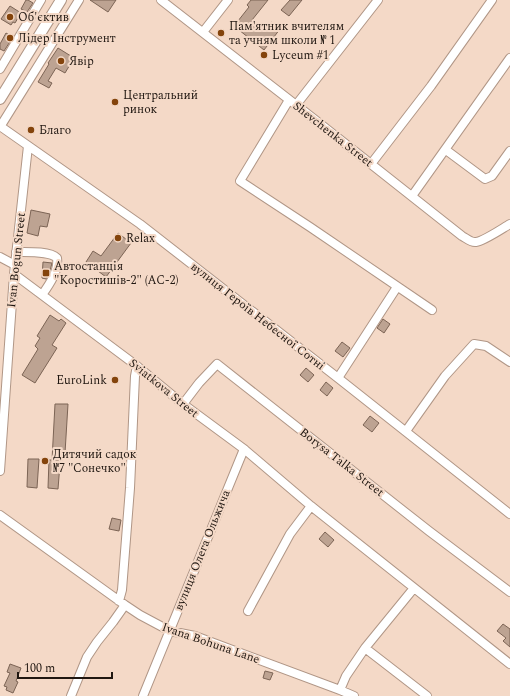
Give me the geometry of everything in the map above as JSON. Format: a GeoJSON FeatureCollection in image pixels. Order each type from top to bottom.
{"type":"FeatureCollection","features":[{"type":"Feature","properties":{"kind":"main road"},"geometry":{"type":"LineString","coordinates":[[0,99],[61,0]]}},
{"type":"Feature","properties":{"kind":"street"},"geometry":{"type":"LineString","coordinates":[[0,69],[41,0]]}},
{"type":"Feature","properties":{"kind":"street"},"geometry":{"type":"LineString","coordinates":[[0,126],[79,0]]}},
{"type":"Feature","properties":{"kind":"street","name":"Shevchenka Street"},"geometry":{"type":"LineString","coordinates":[[161,0],[471,242],[477,242],[491,236],[510,224]]}},
{"type":"Feature","properties":{"kind":"street"},"geometry":{"type":"LineString","coordinates":[[203,32],[228,0]]}},
{"type":"Feature","properties":{"kind":"street"},"geometry":{"type":"LineString","coordinates":[[296,105],[378,0]]}},
{"type":"Feature","properties":{"kind":"street"},"geometry":{"type":"LineString","coordinates":[[371,164],[431,86],[492,0]]}},
{"type":"Feature","properties":{"kind":"street"},"geometry":{"type":"LineString","coordinates":[[412,196],[510,58]]}},
{"type":"Feature","properties":{"kind":"street"},"geometry":{"type":"LineString","coordinates":[[289,100],[240,181],[432,310]]}},
{"type":"Feature","properties":{"kind":"street","name":"вулиця Героїв Небесної Сотні"},"geometry":{"type":"LineString","coordinates":[[0,126],[140,224],[510,514]]}},
{"type":"Feature","properties":{"kind":"street","name":"Ivan Bogun Street"},"geometry":{"type":"LineString","coordinates":[[0,471],[14,274],[28,146]]}},
{"type":"Feature","properties":{"kind":"street"},"geometry":{"type":"LineString","coordinates":[[446,150],[484,179],[492,176],[510,151]]}},
{"type":"Feature","properties":{"kind":"street"},"geometry":{"type":"LineString","coordinates":[[16,252],[45,253],[53,255],[57,258],[57,266],[52,280],[42,295]]}},
{"type":"Feature","properties":{"kind":"street"},"geometry":{"type":"LineString","coordinates":[[0,257],[15,265]]}},
{"type":"Feature","properties":{"kind":"street","name":"Sviatkova Street"},"geometry":{"type":"LineString","coordinates":[[14,274],[137,366],[183,404],[244,449],[311,506],[510,664]]}},
{"type":"Feature","properties":{"kind":"street"},"geometry":{"type":"LineString","coordinates":[[338,378],[397,287]]}},
{"type":"Feature","properties":{"kind":"street"},"geometry":{"type":"LineString","coordinates":[[406,431],[446,376],[474,344],[486,346],[510,362]]}},
{"type":"Feature","properties":{"kind":"street","name":"Borysa Talka Street"},"geometry":{"type":"LineString","coordinates":[[183,404],[217,364],[429,531],[510,592]]}},
{"type":"Feature","properties":{"kind":"street"},"geometry":{"type":"LineString","coordinates":[[72,696],[87,657],[113,622],[122,603],[130,488],[135,376],[137,366]]}},
{"type":"Feature","properties":{"kind":"street","name":"вулиця Олега Ольжича"},"geometry":{"type":"LineString","coordinates":[[143,696],[244,449]]}},
{"type":"Feature","properties":{"kind":"street"},"geometry":{"type":"LineString","coordinates":[[248,611],[290,534],[311,506]]}},
{"type":"Feature","properties":{"kind":"street","name":"Ivana Bohuna Lane"},"geometry":{"type":"LineString","coordinates":[[0,515],[122,603],[140,615],[170,631],[195,636],[354,696]]}},
{"type":"Feature","properties":{"kind":"street"},"geometry":{"type":"LineString","coordinates":[[340,690],[346,676],[366,648],[414,588]]}},
{"type":"Feature","properties":{"kind":"street"},"geometry":{"type":"LineString","coordinates":[[366,648],[427,696]]}},
{"type":"Feature","properties":{"kind":"building"},"geometry":{"type":"Polygon","coordinates":[[[26,0],[33,3],[27,12],[21,9],[26,0]]]}},
{"type":"Feature","properties":{"kind":"building"},"geometry":{"type":"Polygon","coordinates":[[[90,0],[116,0],[108,12],[90,0]]]}},
{"type":"Feature","properties":{"kind":"building"},"geometry":{"type":"Polygon","coordinates":[[[251,0],[268,0],[252,20],[265,31],[271,22],[280,29],[264,50],[234,26],[249,7],[247,5],[251,0]]]}},
{"type":"Feature","properties":{"kind":"building"},"geometry":{"type":"Polygon","coordinates":[[[290,0],[302,0],[289,16],[281,10],[290,0]]]}},
{"type":"Feature","properties":{"kind":"building","name":"Об'єктив"},"geometry":{"type":"Polygon","coordinates":[[[10,6],[21,13],[15,23],[13,22],[11,25],[1,19],[10,6]]]}},
{"type":"Feature","properties":{"kind":"building"},"geometry":{"type":"Polygon","coordinates":[[[6,33],[13,37],[4,51],[0,49],[0,44],[6,33]]]}},
{"type":"Feature","properties":{"kind":"building","name":"Явір"},"geometry":{"type":"Polygon","coordinates":[[[58,48],[74,58],[65,73],[56,68],[48,81],[52,83],[49,88],[38,82],[58,48]]]}},
{"type":"Feature","properties":{"kind":"building"},"geometry":{"type":"Polygon","coordinates":[[[31,210],[50,214],[47,227],[40,226],[38,236],[27,233],[31,210]]]}},
{"type":"Feature","properties":{"kind":"building"},"geometry":{"type":"Polygon","coordinates":[[[118,233],[131,243],[106,277],[86,262],[93,251],[101,256],[118,233]]]}},
{"type":"Feature","properties":{"kind":"building","name":"Автостанція \"Коростишів-2\" (АС-2)"},"geometry":{"type":"Polygon","coordinates":[[[43,262],[52,263],[46,279],[42,278],[43,262]]]}},
{"type":"Feature","properties":{"kind":"building"},"geometry":{"type":"Polygon","coordinates":[[[50,315],[59,321],[61,319],[66,323],[52,345],[57,348],[35,383],[22,375],[38,349],[35,346],[40,338],[37,336],[50,315]]]}},
{"type":"Feature","properties":{"kind":"building"},"geometry":{"type":"Polygon","coordinates":[[[383,319],[390,324],[384,333],[377,328],[383,319]]]}},
{"type":"Feature","properties":{"kind":"building"},"geometry":{"type":"Polygon","coordinates":[[[342,342],[350,348],[343,357],[335,351],[342,342]]]}},
{"type":"Feature","properties":{"kind":"building"},"geometry":{"type":"Polygon","coordinates":[[[306,368],[314,375],[308,382],[300,375],[306,368]]]}},
{"type":"Feature","properties":{"kind":"building"},"geometry":{"type":"Polygon","coordinates":[[[326,382],[333,388],[327,396],[320,390],[326,382]]]}},
{"type":"Feature","properties":{"kind":"building"},"geometry":{"type":"Polygon","coordinates":[[[55,404],[68,404],[65,453],[63,452],[62,464],[60,464],[58,489],[48,488],[49,460],[52,460],[55,404]]]}},
{"type":"Feature","properties":{"kind":"building"},"geometry":{"type":"Polygon","coordinates":[[[370,416],[379,423],[372,432],[363,425],[370,416]]]}},
{"type":"Feature","properties":{"kind":"building"},"geometry":{"type":"Polygon","coordinates":[[[28,459],[39,459],[37,488],[27,487],[28,459]]]}},
{"type":"Feature","properties":{"kind":"building"},"geometry":{"type":"Polygon","coordinates":[[[112,518],[121,520],[119,531],[109,529],[112,518]]]}},
{"type":"Feature","properties":{"kind":"building"},"geometry":{"type":"Polygon","coordinates":[[[325,532],[334,540],[328,547],[319,539],[325,532]]]}},
{"type":"Feature","properties":{"kind":"building"},"geometry":{"type":"Polygon","coordinates":[[[503,624],[510,629],[510,647],[503,641],[506,638],[497,631],[503,624]]]}},
{"type":"Feature","properties":{"kind":"building"},"geometry":{"type":"Polygon","coordinates":[[[10,664],[21,668],[16,681],[18,682],[13,693],[6,690],[7,687],[4,686],[10,673],[7,672],[10,664]]]}},
{"type":"Feature","properties":{"kind":"building"},"geometry":{"type":"Polygon","coordinates":[[[265,671],[273,673],[270,680],[263,678],[265,671]]]}},
{"type":"Feature","properties":{"kind":"place","name":"Об'єктив"},"geometry":{"type":"Point","coordinates":[10,17]}},
{"type":"Feature","properties":{"kind":"place","name":"Пам'ятник вчителям та учням школи № 1"},"geometry":{"type":"Point","coordinates":[221,33]}},
{"type":"Feature","properties":{"kind":"place","name":"Лідер Інструмент"},"geometry":{"type":"Point","coordinates":[10,38]}},
{"type":"Feature","properties":{"kind":"place","name":"Lyceum #1"},"geometry":{"type":"Point","coordinates":[264,55]}},
{"type":"Feature","properties":{"kind":"place","name":"Явір"},"geometry":{"type":"Point","coordinates":[61,61]}},
{"type":"Feature","properties":{"kind":"place","name":"Центральний ринок"},"geometry":{"type":"Point","coordinates":[115,102]}},
{"type":"Feature","properties":{"kind":"place","name":"Благо"},"geometry":{"type":"Point","coordinates":[31,130]}},
{"type":"Feature","properties":{"kind":"place","name":"Relax"},"geometry":{"type":"Point","coordinates":[118,238]}},
{"type":"Feature","properties":{"kind":"place","name":"Автостанція \"Коростишів-2\" (АС-2)"},"geometry":{"type":"Point","coordinates":[46,273]}},
{"type":"Feature","properties":{"kind":"place","name":"EuroLink"},"geometry":{"type":"Point","coordinates":[115,380]}},
{"type":"Feature","properties":{"kind":"place","name":"Дитячий садок №7 \"Сонечко\""},"geometry":{"type":"Point","coordinates":[45,461]}}]}
